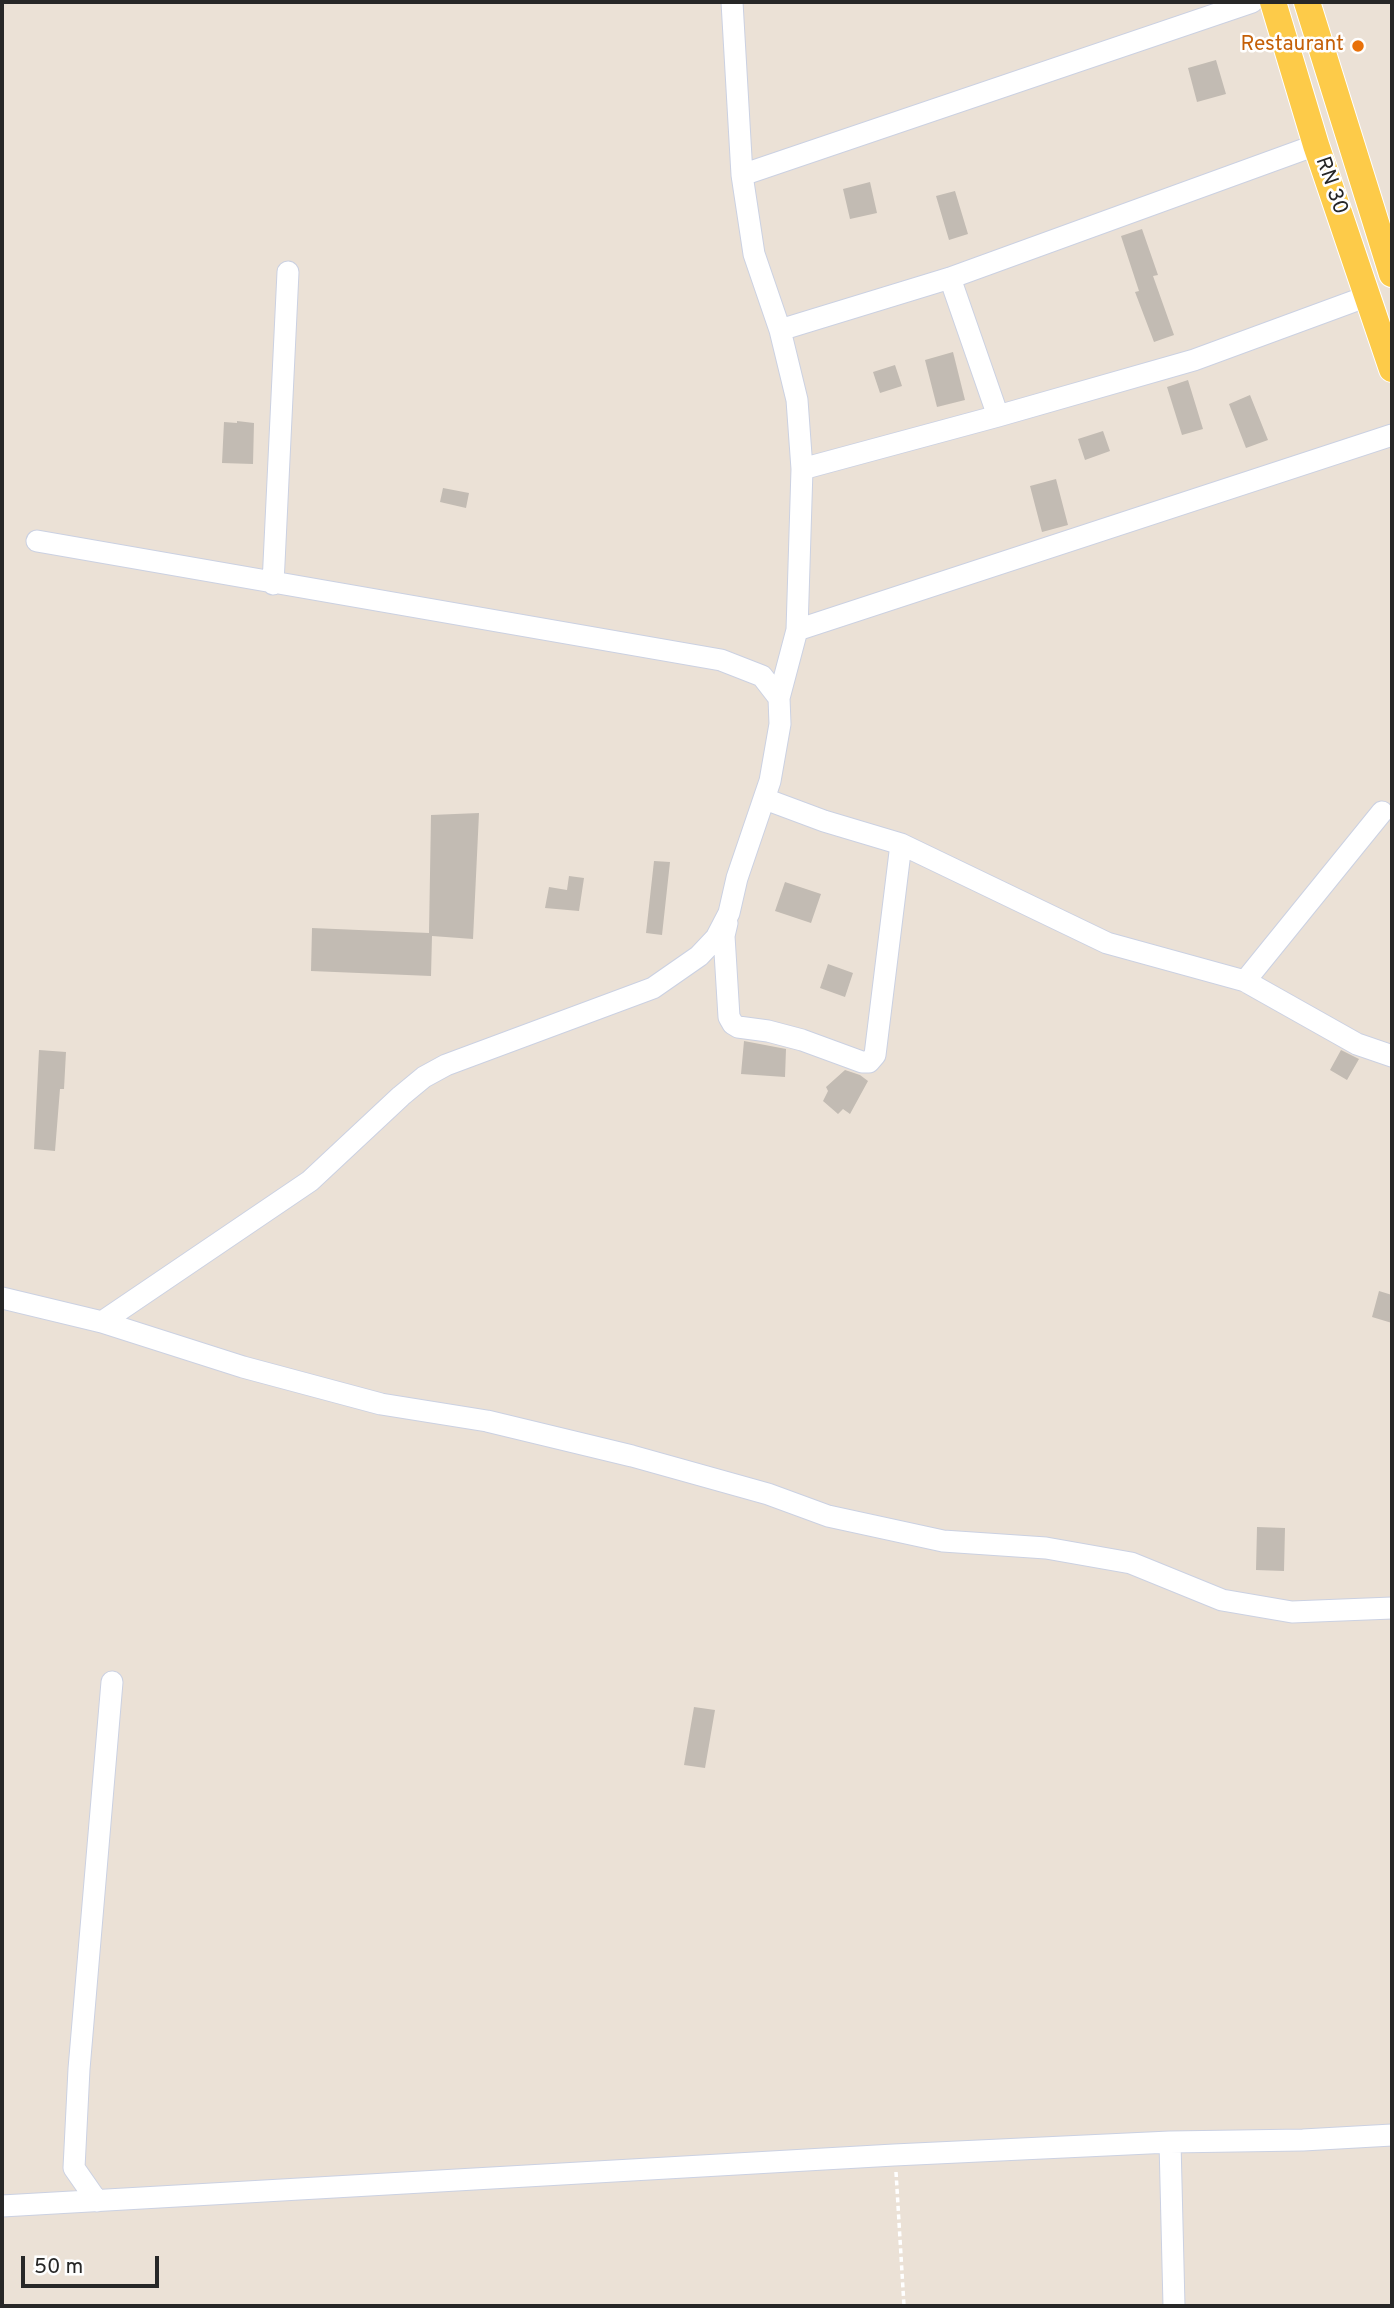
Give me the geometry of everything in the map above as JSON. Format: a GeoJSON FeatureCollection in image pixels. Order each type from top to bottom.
{"type":"FeatureCollection","features":[{"type":"Feature","properties":{"kind":"main road","name":"RN 30"},"geometry":{"type":"LineString","coordinates":[[1273,2],[1316,145],[1392,369]]}},
{"type":"Feature","properties":{"kind":"main road","name":"RN 30"},"geometry":{"type":"LineString","coordinates":[[1307,2],[1392,274]]}},
{"type":"Feature","properties":{"kind":"street"},"geometry":{"type":"LineString","coordinates":[[732,2],[742,175],[754,254],[780,330],[797,400],[802,469],[797,630],[779,698],[780,724],[770,781],[737,878],[724,936],[729,1017],[733,1024],[802,1040],[862,1062],[869,1062],[875,1055],[901,844]]}},
{"type":"Feature","properties":{"kind":"street"},"geometry":{"type":"LineString","coordinates":[[742,175],[1252,2]]}},
{"type":"Feature","properties":{"kind":"street"},"geometry":{"type":"LineString","coordinates":[[780,330],[950,278],[1316,145]]}},
{"type":"Feature","properties":{"kind":"street"},"geometry":{"type":"LineString","coordinates":[[273,584],[288,272]]}},
{"type":"Feature","properties":{"kind":"street"},"geometry":{"type":"LineString","coordinates":[[950,278],[999,416]]}},
{"type":"Feature","properties":{"kind":"street"},"geometry":{"type":"LineString","coordinates":[[802,469],[1194,360],[1368,296]]}},
{"type":"Feature","properties":{"kind":"street"},"geometry":{"type":"LineString","coordinates":[[797,630],[1392,435]]}},
{"type":"Feature","properties":{"kind":"street"},"geometry":{"type":"LineString","coordinates":[[37,541],[721,660],[762,676],[779,698]]}},
{"type":"Feature","properties":{"kind":"street"},"geometry":{"type":"LineString","coordinates":[[765,799],[824,821],[901,844],[1107,943],[1245,981],[1357,1044],[1392,1056]]}},
{"type":"Feature","properties":{"kind":"street"},"geometry":{"type":"LineString","coordinates":[[1245,981],[1382,812]]}},
{"type":"Feature","properties":{"kind":"street"},"geometry":{"type":"LineString","coordinates":[[102,1322],[310,1181],[424,1077],[446,1065],[653,988],[699,956],[716,938],[729,913]]}},
{"type":"Feature","properties":{"kind":"street"},"geometry":{"type":"LineString","coordinates":[[2,1298],[102,1322],[243,1367],[380,1404],[487,1421],[632,1456],[768,1494],[828,1516],[943,1541],[1046,1548],[1131,1563],[1222,1600],[1292,1612],[1392,1608]]}},
{"type":"Feature","properties":{"kind":"street"},"geometry":{"type":"LineString","coordinates":[[97,2201],[74,2168],[79,2069],[112,1682]]}},
{"type":"Feature","properties":{"kind":"street"},"geometry":{"type":"LineString","coordinates":[[2,2206],[894,2155],[1392,2135]]}},
{"type":"Feature","properties":{"kind":"street"},"geometry":{"type":"LineString","coordinates":[[1170,2142],[1174,2306]]}},
{"type":"Feature","properties":{"kind":"path"},"geometry":{"type":"LineString","coordinates":[[894,2155],[904,2306]]}},
{"type":"Feature","properties":{"kind":"building"},"geometry":{"type":"Polygon","coordinates":[[[1216,60],[1226,94],[1197,102],[1188,68],[1216,60]]]}},
{"type":"Feature","properties":{"kind":"building"},"geometry":{"type":"Polygon","coordinates":[[[870,182],[877,213],[850,219],[843,189],[870,182]]]}},
{"type":"Feature","properties":{"kind":"building"},"geometry":{"type":"Polygon","coordinates":[[[955,191],[968,234],[949,240],[936,196],[955,191]]]}},
{"type":"Feature","properties":{"kind":"building"},"geometry":{"type":"Polygon","coordinates":[[[1142,229],[1158,275],[1153,276],[1174,335],[1154,342],[1135,292],[1139,291],[1121,236],[1142,229]]]}},
{"type":"Feature","properties":{"kind":"building"},"geometry":{"type":"Polygon","coordinates":[[[953,352],[965,400],[937,407],[925,360],[953,352]]]}},
{"type":"Feature","properties":{"kind":"building"},"geometry":{"type":"Polygon","coordinates":[[[895,365],[902,386],[880,393],[873,372],[895,365]]]}},
{"type":"Feature","properties":{"kind":"building"},"geometry":{"type":"Polygon","coordinates":[[[1188,380],[1203,429],[1182,435],[1167,387],[1188,380]]]}},
{"type":"Feature","properties":{"kind":"building"},"geometry":{"type":"Polygon","coordinates":[[[1250,395],[1268,440],[1246,448],[1229,404],[1250,395]]]}},
{"type":"Feature","properties":{"kind":"building"},"geometry":{"type":"Polygon","coordinates":[[[224,422],[254,423],[253,464],[222,463],[224,422]]]}},
{"type":"Feature","properties":{"kind":"building"},"geometry":{"type":"Polygon","coordinates":[[[1103,431],[1110,451],[1085,460],[1078,439],[1103,431]]]}},
{"type":"Feature","properties":{"kind":"building"},"geometry":{"type":"Polygon","coordinates":[[[1056,479],[1068,525],[1042,532],[1030,486],[1056,479]]]}},
{"type":"Feature","properties":{"kind":"building"},"geometry":{"type":"Polygon","coordinates":[[[443,488],[469,493],[466,508],[440,502],[443,488]]]}},
{"type":"Feature","properties":{"kind":"building"},"geometry":{"type":"Polygon","coordinates":[[[479,813],[473,939],[432,936],[431,976],[311,971],[312,928],[429,933],[431,815],[479,813]]]}},
{"type":"Feature","properties":{"kind":"building"},"geometry":{"type":"Polygon","coordinates":[[[654,861],[670,862],[662,935],[646,933],[654,861]]]}},
{"type":"Feature","properties":{"kind":"building"},"geometry":{"type":"Polygon","coordinates":[[[569,876],[584,878],[579,911],[545,908],[549,887],[567,890],[569,876]]]}},
{"type":"Feature","properties":{"kind":"building"},"geometry":{"type":"Polygon","coordinates":[[[785,882],[821,894],[811,923],[775,911],[785,882]]]}},
{"type":"Feature","properties":{"kind":"building"},"geometry":{"type":"Polygon","coordinates":[[[828,964],[853,973],[845,997],[820,988],[828,964]]]}},
{"type":"Feature","properties":{"kind":"building"},"geometry":{"type":"Polygon","coordinates":[[[744,1041],[786,1049],[785,1077],[741,1074],[744,1041]]]}},
{"type":"Feature","properties":{"kind":"building"},"geometry":{"type":"Polygon","coordinates":[[[39,1050],[66,1052],[55,1151],[34,1149],[39,1050]]]}},
{"type":"Feature","properties":{"kind":"building"},"geometry":{"type":"Polygon","coordinates":[[[1341,1050],[1359,1059],[1347,1080],[1330,1070],[1341,1050]]]}},
{"type":"Feature","properties":{"kind":"building"},"geometry":{"type":"Polygon","coordinates":[[[845,1070],[868,1081],[850,1114],[843,1109],[838,1114],[823,1101],[828,1091],[826,1087],[845,1070]]]}},
{"type":"Feature","properties":{"kind":"building"},"geometry":{"type":"Polygon","coordinates":[[[1379,1291],[1392,1295],[1392,1323],[1372,1317],[1379,1291]]]}},
{"type":"Feature","properties":{"kind":"building"},"geometry":{"type":"Polygon","coordinates":[[[1257,1527],[1285,1528],[1284,1571],[1256,1570],[1257,1527]]]}},
{"type":"Feature","properties":{"kind":"building"},"geometry":{"type":"Polygon","coordinates":[[[694,1707],[715,1710],[705,1768],[684,1765],[694,1707]]]}},
{"type":"Feature","properties":{"kind":"place","name":"Restaurant"},"geometry":{"type":"Point","coordinates":[1358,46]}}]}
